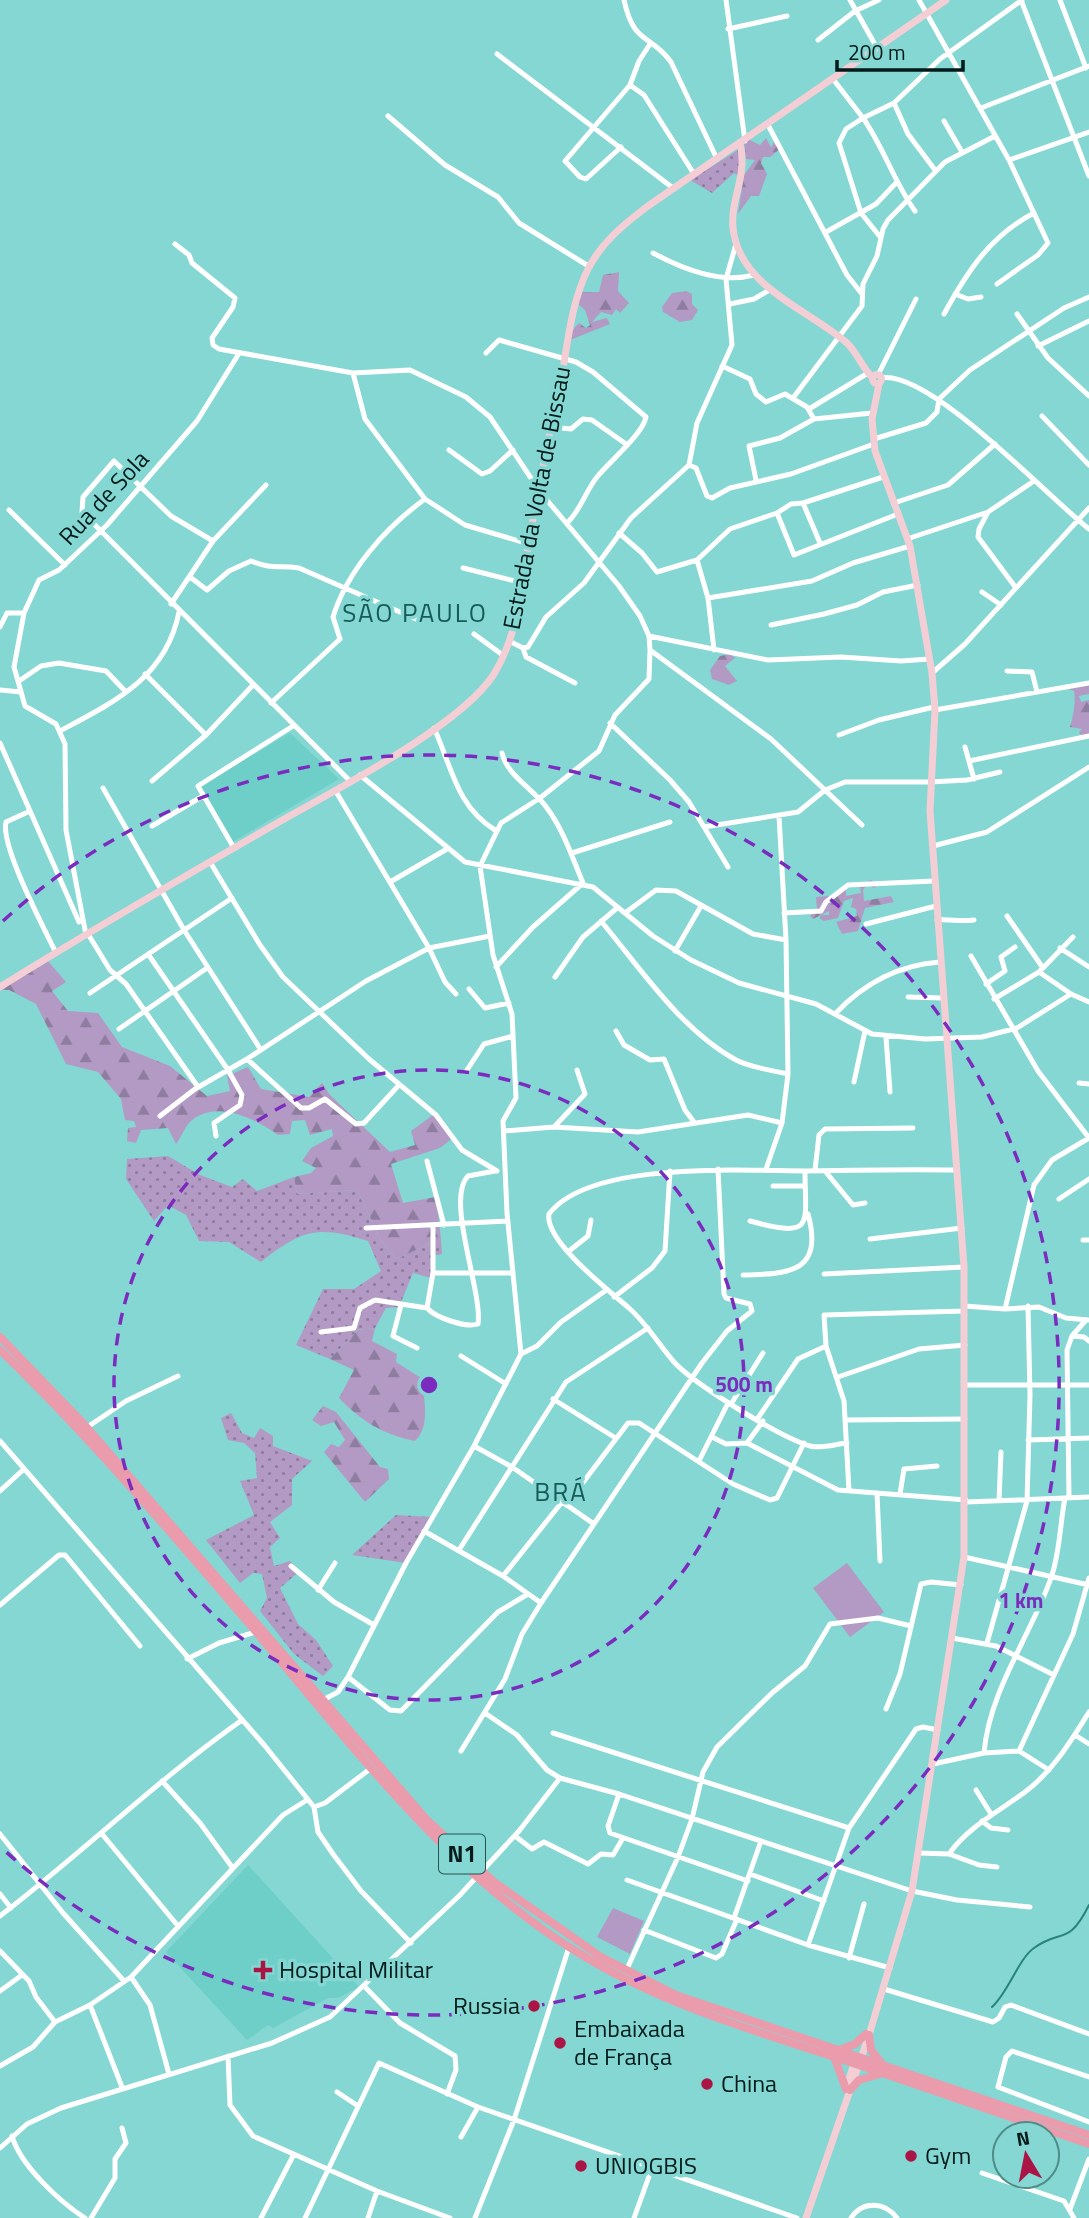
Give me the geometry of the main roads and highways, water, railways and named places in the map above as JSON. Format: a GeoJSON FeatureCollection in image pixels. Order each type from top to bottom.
{"type":"FeatureCollection","features":[{"type":"Feature","properties":{"kind":"main road","name":"N1"},"geometry":{"type":"LineString","coordinates":[[0,1337],[86,1427],[427,1820],[478,1875],[626,1971],[695,2003],[836,2055]]}},
{"type":"Feature","properties":{"kind":"main road","name":"N1"},"geometry":{"type":"LineString","coordinates":[[0,1350],[68,1421],[256,1632],[370,1769],[478,1875],[569,1947],[622,1978],[662,1995],[836,2055],[1088,2132]]}},
{"type":"Feature","properties":{"kind":"main road"},"geometry":{"type":"LineString","coordinates":[[867,2034],[871,2050],[884,2070],[859,2080],[848,2090],[836,2055],[867,2034]]}},
{"type":"Feature","properties":{"kind":"main road","name":"N1"},"geometry":{"type":"LineString","coordinates":[[884,2070],[945,2097],[1089,2144]]}},
{"type":"Feature","properties":{"kind":"waterway"},"geometry":{"type":"LineString","coordinates":[[992,2007],[1029,1953],[1044,1942],[1070,1932],[1089,1905]]}},
{"type":"Feature","properties":{"kind":"place","name":"Hospital Militar"},"geometry":{"type":"Point","coordinates":[263,1970]}},
{"type":"Feature","properties":{"kind":"place","name":"Russia"},"geometry":{"type":"Point","coordinates":[534,2006]}},
{"type":"Feature","properties":{"kind":"place","name":"Embaixada de França"},"geometry":{"type":"Point","coordinates":[560,2043]}},
{"type":"Feature","properties":{"kind":"place","name":"China"},"geometry":{"type":"Point","coordinates":[707,2084]}},
{"type":"Feature","properties":{"kind":"place","name":"Gym"},"geometry":{"type":"Point","coordinates":[911,2156]}},
{"type":"Feature","properties":{"kind":"place","name":"UNIOGBIS"},"geometry":{"type":"Point","coordinates":[581,2166]}},
{"type":"Feature","properties":{"kind":"district","name":"SÃO PAULO"},"geometry":{"type":"Point","coordinates":[415,613]}},
{"type":"Feature","properties":{"kind":"district","name":"BRÁ"},"geometry":{"type":"Point","coordinates":[561,1492]}}]}
